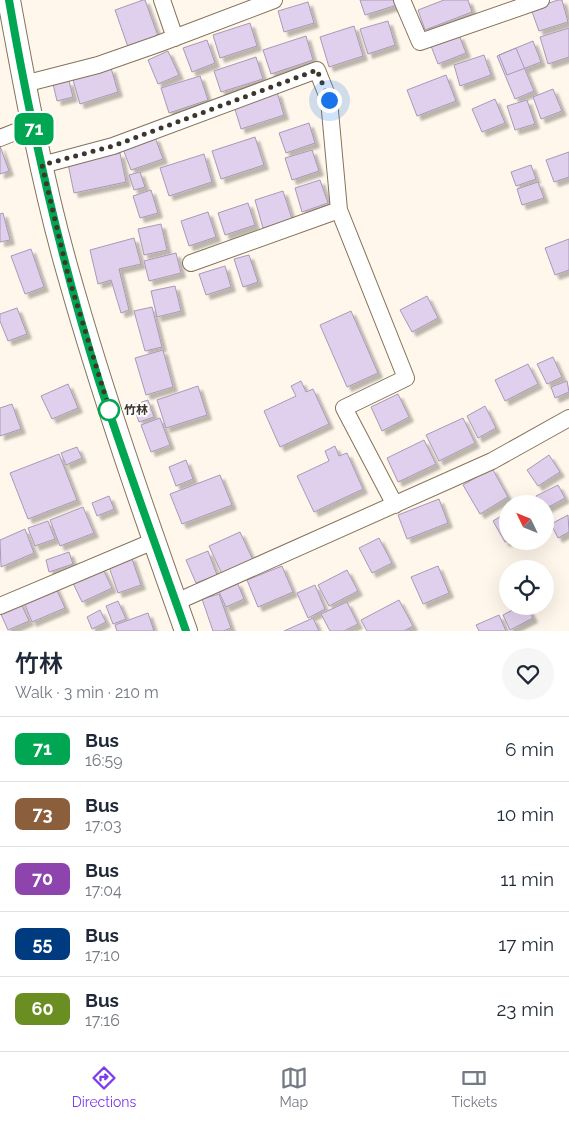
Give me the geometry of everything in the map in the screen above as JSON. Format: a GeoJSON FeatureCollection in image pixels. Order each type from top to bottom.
{"type":"FeatureCollection","features":[{"type":"Feature","properties":{"kind":"main road"},"geometry":{"type":"LineString","coordinates":[[9,0],[24,84],[68,275],[99,381],[186,631]]}},
{"type":"Feature","properties":{"kind":"street"},"geometry":{"type":"LineString","coordinates":[[162,0],[175,38]]}},
{"type":"Feature","properties":{"kind":"street"},"geometry":{"type":"LineString","coordinates":[[24,84],[98,65],[274,0]]}},
{"type":"Feature","properties":{"kind":"street"},"geometry":{"type":"LineString","coordinates":[[402,0],[420,42],[540,0]]}},
{"type":"Feature","properties":{"kind":"street"},"geometry":{"type":"LineString","coordinates":[[42,165],[113,146],[317,70],[329,100],[339,210],[406,378],[344,408],[394,505]]}},
{"type":"Feature","properties":{"kind":"street"},"geometry":{"type":"LineString","coordinates":[[0,138],[33,125]]}},
{"type":"Feature","properties":{"kind":"street"},"geometry":{"type":"LineString","coordinates":[[191,263],[339,210]]}},
{"type":"Feature","properties":{"kind":"street"},"geometry":{"type":"LineString","coordinates":[[176,602],[492,461],[569,418]]}},
{"type":"Feature","properties":{"kind":"street"},"geometry":{"type":"LineString","coordinates":[[2,600],[154,541]]}},
{"type":"Feature","properties":{"kind":"building"},"geometry":{"type":"Polygon","coordinates":[[[145,0],[158,36],[128,47],[115,10],[145,0]]]}},
{"type":"Feature","properties":{"kind":"building"},"geometry":{"type":"Polygon","coordinates":[[[360,0],[395,0],[397,5],[365,15],[360,0]]]}},
{"type":"Feature","properties":{"kind":"building"},"geometry":{"type":"Polygon","coordinates":[[[444,0],[468,0],[472,12],[425,30],[418,10],[444,0]]]}},
{"type":"Feature","properties":{"kind":"building"},"geometry":{"type":"Polygon","coordinates":[[[562,0],[568,22],[539,31],[531,9],[562,0]]]}},
{"type":"Feature","properties":{"kind":"building"},"geometry":{"type":"Polygon","coordinates":[[[308,2],[314,23],[284,32],[278,11],[308,2]]]}},
{"type":"Feature","properties":{"kind":"building"},"geometry":{"type":"Polygon","coordinates":[[[388,21],[395,45],[368,54],[360,29],[388,21]]]}},
{"type":"Feature","properties":{"kind":"building"},"geometry":{"type":"Polygon","coordinates":[[[250,23],[257,46],[220,58],[213,35],[250,23]]]}},
{"type":"Feature","properties":{"kind":"building"},"geometry":{"type":"Polygon","coordinates":[[[354,26],[363,56],[329,67],[320,37],[354,26]]]}},
{"type":"Feature","properties":{"kind":"building"},"geometry":{"type":"Polygon","coordinates":[[[569,28],[569,57],[548,64],[540,37],[569,28]]]}},
{"type":"Feature","properties":{"kind":"building"},"geometry":{"type":"Polygon","coordinates":[[[459,35],[466,53],[438,64],[431,46],[459,35]]]}},
{"type":"Feature","properties":{"kind":"building"},"geometry":{"type":"Polygon","coordinates":[[[306,36],[313,60],[271,74],[263,50],[306,36]]]}},
{"type":"Feature","properties":{"kind":"building"},"geometry":{"type":"Polygon","coordinates":[[[207,40],[215,63],[192,72],[183,48],[207,40]]]}},
{"type":"Feature","properties":{"kind":"building"},"geometry":{"type":"Polygon","coordinates":[[[533,41],[541,62],[507,75],[499,55],[533,41]]]}},
{"type":"Feature","properties":{"kind":"building"},"geometry":{"type":"Polygon","coordinates":[[[516,48],[534,91],[515,99],[497,56],[516,48]]]}},
{"type":"Feature","properties":{"kind":"building"},"geometry":{"type":"Polygon","coordinates":[[[168,51],[179,75],[158,84],[148,60],[168,51]]]}},
{"type":"Feature","properties":{"kind":"building"},"geometry":{"type":"Polygon","coordinates":[[[484,55],[491,75],[460,86],[454,65],[484,55]]]}},
{"type":"Feature","properties":{"kind":"building"},"geometry":{"type":"Polygon","coordinates":[[[256,57],[263,79],[221,92],[214,71],[256,57]]]}},
{"type":"Feature","properties":{"kind":"building"},"geometry":{"type":"Polygon","coordinates":[[[111,68],[118,92],[80,104],[73,80],[111,68]]]}},
{"type":"Feature","properties":{"kind":"building"},"geometry":{"type":"Polygon","coordinates":[[[446,75],[456,101],[417,116],[407,90],[446,75]]]}},
{"type":"Feature","properties":{"kind":"building"},"geometry":{"type":"Polygon","coordinates":[[[200,76],[208,100],[169,113],[161,88],[200,76]]]}},
{"type":"Feature","properties":{"kind":"building"},"geometry":{"type":"Polygon","coordinates":[[[69,81],[73,97],[57,101],[53,84],[69,81]]]}},
{"type":"Feature","properties":{"kind":"building"},"geometry":{"type":"Polygon","coordinates":[[[553,89],[562,111],[541,119],[533,97],[553,89]]]}},
{"type":"Feature","properties":{"kind":"building"},"geometry":{"type":"Polygon","coordinates":[[[277,92],[284,115],[241,129],[234,106],[277,92]]]}},
{"type":"Feature","properties":{"kind":"building"},"geometry":{"type":"Polygon","coordinates":[[[495,99],[505,123],[482,132],[472,109],[495,99]]]}},
{"type":"Feature","properties":{"kind":"building"},"geometry":{"type":"Polygon","coordinates":[[[527,100],[535,124],[515,130],[507,106],[527,100]]]}},
{"type":"Feature","properties":{"kind":"building"},"geometry":{"type":"Polygon","coordinates":[[[309,123],[315,143],[286,153],[279,133],[309,123]]]}},
{"type":"Feature","properties":{"kind":"building"},"geometry":{"type":"Polygon","coordinates":[[[155,137],[163,159],[131,170],[123,149],[155,137]]]}},
{"type":"Feature","properties":{"kind":"building"},"geometry":{"type":"Polygon","coordinates":[[[255,137],[264,165],[221,179],[212,151],[255,137]]]}},
{"type":"Feature","properties":{"kind":"building"},"geometry":{"type":"Polygon","coordinates":[[[0,146],[9,171],[0,174],[0,146]]]}},
{"type":"Feature","properties":{"kind":"building"},"geometry":{"type":"Polygon","coordinates":[[[312,150],[319,171],[292,180],[285,158],[312,150]]]}},
{"type":"Feature","properties":{"kind":"building"},"geometry":{"type":"Polygon","coordinates":[[[569,152],[569,177],[554,182],[546,160],[569,152]]]}},
{"type":"Feature","properties":{"kind":"building"},"geometry":{"type":"Polygon","coordinates":[[[120,153],[126,182],[74,193],[68,164],[120,153]]]}},
{"type":"Feature","properties":{"kind":"building"},"geometry":{"type":"Polygon","coordinates":[[[204,154],[212,182],[169,196],[160,168],[204,154]]]}},
{"type":"Feature","properties":{"kind":"building"},"geometry":{"type":"Polygon","coordinates":[[[531,165],[536,179],[516,186],[511,172],[531,165]]]}},
{"type":"Feature","properties":{"kind":"building"},"geometry":{"type":"Polygon","coordinates":[[[140,172],[145,187],[134,190],[129,175],[140,172]]]}},
{"type":"Feature","properties":{"kind":"building"},"geometry":{"type":"Polygon","coordinates":[[[320,180],[328,203],[302,212],[295,188],[320,180]]]}},
{"type":"Feature","properties":{"kind":"building"},"geometry":{"type":"Polygon","coordinates":[[[538,182],[544,198],[522,205],[517,189],[538,182]]]}},
{"type":"Feature","properties":{"kind":"building"},"geometry":{"type":"Polygon","coordinates":[[[151,190],[158,213],[140,218],[133,196],[151,190]]]}},
{"type":"Feature","properties":{"kind":"building"},"geometry":{"type":"Polygon","coordinates":[[[283,191],[292,219],[263,228],[255,200],[283,191]]]}},
{"type":"Feature","properties":{"kind":"building"},"geometry":{"type":"Polygon","coordinates":[[[248,203],[255,225],[225,235],[218,213],[248,203]]]}},
{"type":"Feature","properties":{"kind":"building"},"geometry":{"type":"Polygon","coordinates":[[[208,212],[216,237],[189,246],[181,221],[208,212]]]}},
{"type":"Feature","properties":{"kind":"building"},"geometry":{"type":"Polygon","coordinates":[[[3,213],[10,240],[0,242],[0,214],[3,213]]]}},
{"type":"Feature","properties":{"kind":"building"},"geometry":{"type":"Polygon","coordinates":[[[161,224],[167,250],[144,255],[138,229],[161,224]]]}},
{"type":"Feature","properties":{"kind":"building"},"geometry":{"type":"Polygon","coordinates":[[[134,238],[141,264],[119,269],[129,310],[121,313],[111,280],[98,284],[90,250],[134,238]]]}},
{"type":"Feature","properties":{"kind":"building"},"geometry":{"type":"Polygon","coordinates":[[[569,239],[569,270],[555,275],[545,248],[569,239]]]}},
{"type":"Feature","properties":{"kind":"building"},"geometry":{"type":"Polygon","coordinates":[[[31,249],[44,287],[25,294],[11,256],[31,249]]]}},
{"type":"Feature","properties":{"kind":"building"},"geometry":{"type":"Polygon","coordinates":[[[176,253],[181,273],[149,281],[144,261],[176,253]]]}},
{"type":"Feature","properties":{"kind":"building"},"geometry":{"type":"Polygon","coordinates":[[[249,255],[258,282],[243,287],[234,259],[249,255]]]}},
{"type":"Feature","properties":{"kind":"building"},"geometry":{"type":"Polygon","coordinates":[[[225,266],[231,287],[206,295],[199,274],[225,266]]]}},
{"type":"Feature","properties":{"kind":"building"},"geometry":{"type":"Polygon","coordinates":[[[175,286],[181,311],[157,317],[151,291],[175,286]]]}},
{"type":"Feature","properties":{"kind":"building"},"geometry":{"type":"Polygon","coordinates":[[[427,296],[438,318],[412,332],[400,310],[427,296]]]}},
{"type":"Feature","properties":{"kind":"building"},"geometry":{"type":"Polygon","coordinates":[[[152,307],[162,347],[145,351],[134,311],[152,307]]]}},
{"type":"Feature","properties":{"kind":"building"},"geometry":{"type":"Polygon","coordinates":[[[17,308],[27,334],[8,341],[0,321],[0,314],[17,308]]]}},
{"type":"Feature","properties":{"kind":"building"},"geometry":{"type":"Polygon","coordinates":[[[351,311],[378,373],[347,387],[320,325],[351,311]]]}},
{"type":"Feature","properties":{"kind":"building"},"geometry":{"type":"Polygon","coordinates":[[[163,350],[173,387],[146,395],[135,358],[163,350]]]}},
{"type":"Feature","properties":{"kind":"building"},"geometry":{"type":"Polygon","coordinates":[[[553,357],[562,377],[547,384],[537,364],[553,357]]]}},
{"type":"Feature","properties":{"kind":"building"},"geometry":{"type":"Polygon","coordinates":[[[528,364],[538,384],[505,401],[495,380],[528,364]]]}},
{"type":"Feature","properties":{"kind":"building"},"geometry":{"type":"Polygon","coordinates":[[[301,381],[306,392],[313,389],[329,424],[280,447],[264,411],[296,396],[291,386],[301,381]]]}},
{"type":"Feature","properties":{"kind":"building"},"geometry":{"type":"Polygon","coordinates":[[[567,381],[569,392],[555,398],[551,387],[567,381]]]}},
{"type":"Feature","properties":{"kind":"building"},"geometry":{"type":"Polygon","coordinates":[[[68,384],[78,408],[52,419],[41,396],[68,384]]]}},
{"type":"Feature","properties":{"kind":"building"},"geometry":{"type":"Polygon","coordinates":[[[198,386],[207,415],[166,428],[157,400],[198,386]]]}},
{"type":"Feature","properties":{"kind":"building"},"geometry":{"type":"Polygon","coordinates":[[[398,394],[409,417],[382,431],[371,407],[398,394]]]}},
{"type":"Feature","properties":{"kind":"building"},"geometry":{"type":"Polygon","coordinates":[[[148,400],[154,417],[139,422],[133,405],[148,400]]]}},
{"type":"Feature","properties":{"kind":"building"},"geometry":{"type":"Polygon","coordinates":[[[12,404],[21,429],[0,436],[0,408],[12,404]]]}},
{"type":"Feature","properties":{"kind":"building"},"geometry":{"type":"Polygon","coordinates":[[[485,406],[496,428],[478,438],[467,416],[485,406]]]}},
{"type":"Feature","properties":{"kind":"building"},"geometry":{"type":"Polygon","coordinates":[[[160,418],[170,445],[151,452],[141,425],[160,418]]]}},
{"type":"Feature","properties":{"kind":"building"},"geometry":{"type":"Polygon","coordinates":[[[463,418],[475,443],[439,461],[426,435],[463,418]]]}},
{"type":"Feature","properties":{"kind":"building"},"geometry":{"type":"Polygon","coordinates":[[[424,440],[436,464],[398,482],[387,458],[424,440]]]}},
{"type":"Feature","properties":{"kind":"building"},"geometry":{"type":"Polygon","coordinates":[[[335,446],[339,456],[347,453],[363,489],[314,512],[297,476],[329,461],[325,451],[335,446]]]}},
{"type":"Feature","properties":{"kind":"building"},"geometry":{"type":"Polygon","coordinates":[[[77,447],[82,458],[66,465],[61,453],[77,447]]]}},
{"type":"Feature","properties":{"kind":"building"},"geometry":{"type":"Polygon","coordinates":[[[59,454],[77,500],[28,519],[10,473],[59,454]]]}},
{"type":"Feature","properties":{"kind":"building"},"geometry":{"type":"Polygon","coordinates":[[[549,455],[560,472],[538,486],[527,470],[549,455]]]}},
{"type":"Feature","properties":{"kind":"building"},"geometry":{"type":"Polygon","coordinates":[[[186,460],[193,479],[176,486],[169,467],[186,460]]]}},
{"type":"Feature","properties":{"kind":"building"},"geometry":{"type":"Polygon","coordinates":[[[492,468],[507,495],[499,495],[499,502],[480,514],[463,485],[492,468]]]}},
{"type":"Feature","properties":{"kind":"building"},"geometry":{"type":"Polygon","coordinates":[[[220,475],[232,505],[182,524],[170,494],[220,475]]]}},
{"type":"Feature","properties":{"kind":"building"},"geometry":{"type":"Polygon","coordinates":[[[558,485],[565,498],[554,504],[554,495],[538,495],[558,485]]]}},
{"type":"Feature","properties":{"kind":"building"},"geometry":{"type":"Polygon","coordinates":[[[109,496],[114,509],[97,516],[92,503],[109,496]]]}},
{"type":"Feature","properties":{"kind":"building"},"geometry":{"type":"Polygon","coordinates":[[[439,499],[448,523],[407,539],[398,515],[439,499]]]}},
{"type":"Feature","properties":{"kind":"building"},"geometry":{"type":"Polygon","coordinates":[[[83,507],[94,533],[60,546],[50,520],[83,507]]]}},
{"type":"Feature","properties":{"kind":"building"},"geometry":{"type":"Polygon","coordinates":[[[568,515],[569,532],[558,538],[554,530],[554,522],[568,515]]]}},
{"type":"Feature","properties":{"kind":"building"},"geometry":{"type":"Polygon","coordinates":[[[499,517],[499,532],[493,521],[499,517]]]}},
{"type":"Feature","properties":{"kind":"building"},"geometry":{"type":"Polygon","coordinates":[[[48,521],[55,539],[35,546],[28,528],[48,521]]]}},
{"type":"Feature","properties":{"kind":"building"},"geometry":{"type":"Polygon","coordinates":[[[25,529],[34,553],[1,567],[0,540],[25,529]]]}},
{"type":"Feature","properties":{"kind":"building"},"geometry":{"type":"Polygon","coordinates":[[[240,532],[253,560],[222,574],[209,546],[240,532]]]}},
{"type":"Feature","properties":{"kind":"building"},"geometry":{"type":"Polygon","coordinates":[[[379,538],[392,563],[372,573],[359,548],[379,538]]]}},
{"type":"Feature","properties":{"kind":"building"},"geometry":{"type":"Polygon","coordinates":[[[208,551],[217,575],[196,583],[186,560],[208,551]]]}},
{"type":"Feature","properties":{"kind":"building"},"geometry":{"type":"Polygon","coordinates":[[[69,552],[73,564],[49,572],[46,560],[69,552]]]}},
{"type":"Feature","properties":{"kind":"building"},"geometry":{"type":"Polygon","coordinates":[[[131,556],[141,585],[118,593],[108,564],[131,556]]]}},
{"type":"Feature","properties":{"kind":"building"},"geometry":{"type":"Polygon","coordinates":[[[282,566],[293,592],[258,607],[247,580],[282,566]]]}},
{"type":"Feature","properties":{"kind":"building"},"geometry":{"type":"Polygon","coordinates":[[[438,566],[449,593],[423,604],[411,577],[438,566]]]}},
{"type":"Feature","properties":{"kind":"building"},"geometry":{"type":"Polygon","coordinates":[[[102,567],[112,588],[82,602],[72,581],[102,567]]]}},
{"type":"Feature","properties":{"kind":"building"},"geometry":{"type":"Polygon","coordinates":[[[347,570],[358,591],[329,606],[318,585],[347,570]]]}},
{"type":"Feature","properties":{"kind":"building"},"geometry":{"type":"Polygon","coordinates":[[[237,582],[244,599],[226,607],[218,590],[237,582]]]}},
{"type":"Feature","properties":{"kind":"building"},"geometry":{"type":"Polygon","coordinates":[[[315,585],[325,609],[308,618],[297,593],[315,585]]]}},
{"type":"Feature","properties":{"kind":"building"},"geometry":{"type":"Polygon","coordinates":[[[55,586],[65,608],[32,622],[23,600],[55,586]]]}},
{"type":"Feature","properties":{"kind":"building"},"geometry":{"type":"Polygon","coordinates":[[[219,594],[231,628],[223,631],[213,631],[202,599],[219,594]]]}},
{"type":"Feature","properties":{"kind":"building"},"geometry":{"type":"Polygon","coordinates":[[[399,600],[413,626],[404,631],[367,631],[361,620],[399,600]]]}},
{"type":"Feature","properties":{"kind":"building"},"geometry":{"type":"Polygon","coordinates":[[[20,601],[29,621],[8,630],[0,612],[20,601]]]}},
{"type":"Feature","properties":{"kind":"building"},"geometry":{"type":"Polygon","coordinates":[[[118,601],[126,619],[113,624],[106,606],[118,601]]]}},
{"type":"Feature","properties":{"kind":"building"},"geometry":{"type":"Polygon","coordinates":[[[347,602],[358,624],[344,631],[330,631],[321,614],[347,602]]]}},
{"type":"Feature","properties":{"kind":"building"},"geometry":{"type":"Polygon","coordinates":[[[100,610],[106,622],[92,629],[87,617],[100,610]]]}},
{"type":"Feature","properties":{"kind":"building"},"geometry":{"type":"Polygon","coordinates":[[[148,613],[154,631],[117,631],[115,625],[148,613]]]}},
{"type":"Feature","properties":{"kind":"building"},"geometry":{"type":"Polygon","coordinates":[[[499,615],[506,631],[479,631],[476,625],[499,615]]]}},
{"type":"Feature","properties":{"kind":"building"},"geometry":{"type":"Polygon","coordinates":[[[503,615],[532,615],[533,618],[510,630],[503,615]]]}},
{"type":"Feature","properties":{"kind":"building"},"geometry":{"type":"Polygon","coordinates":[[[313,618],[319,631],[284,631],[313,618]]]}},
{"type":"Feature","properties":{"kind":"bus line","name":"71"},"geometry":{"type":"LineString","coordinates":[[9,0],[24,84],[68,275],[99,381],[186,631]]}},
{"type":"Feature","properties":{"kind":"place","name":"竹林"},"geometry":{"type":"Point","coordinates":[109,410]}},
{"type":"Feature","properties":{"kind":"route"},"geometry":{"type":"LineString","coordinates":[[109,410],[112,418],[99,381],[68,275],[42,165],[113,146],[317,70],[329,100]]}}]}
